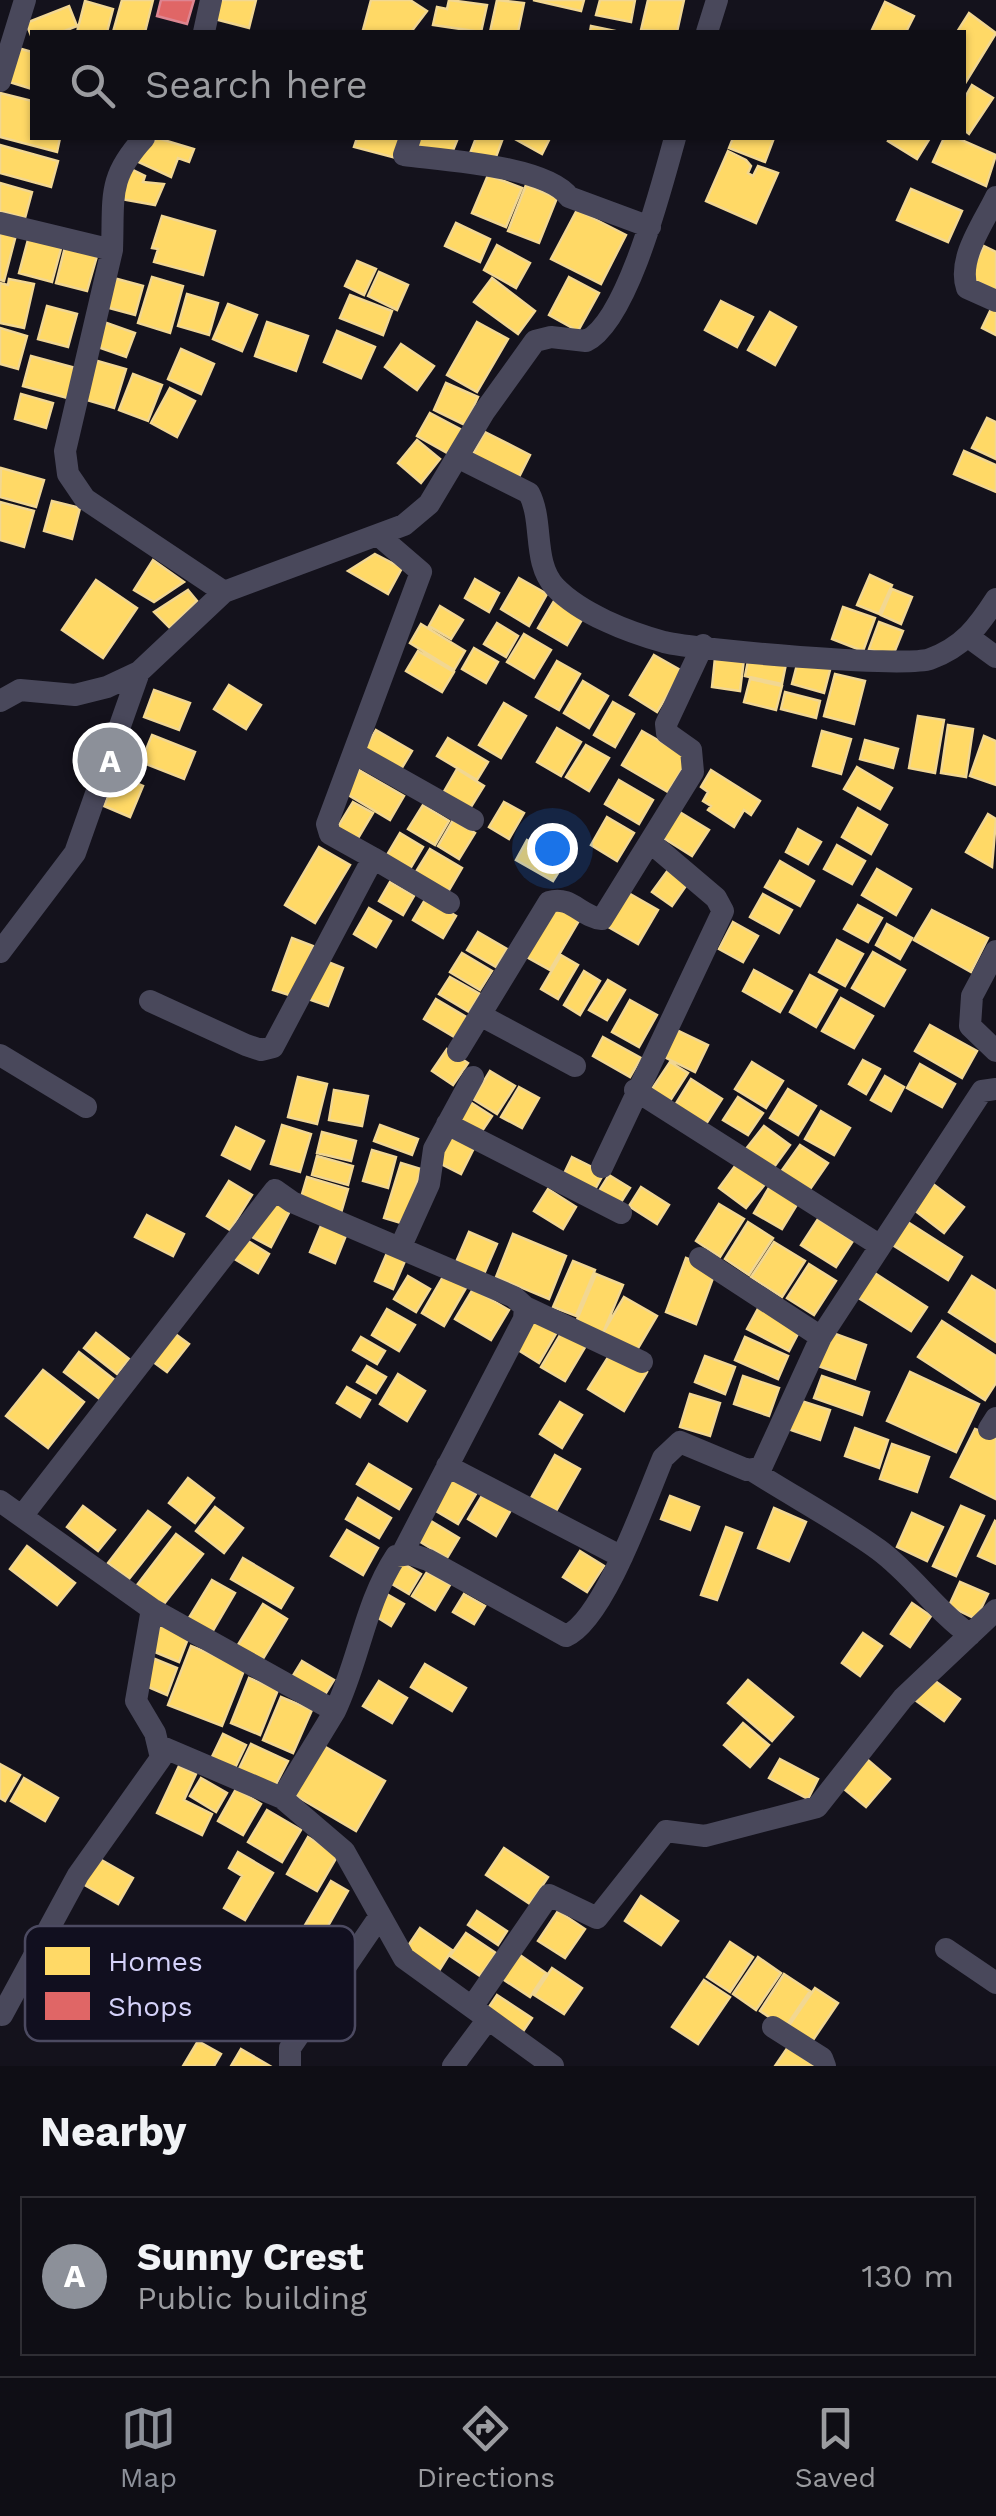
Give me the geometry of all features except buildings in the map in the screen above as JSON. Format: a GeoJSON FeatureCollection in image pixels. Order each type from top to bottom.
{"type":"FeatureCollection","features":[{"type":"Feature","properties":{"kind":"street"},"geometry":{"type":"LineString","coordinates":[[0,81],[24,0]]}},
{"type":"Feature","properties":{"kind":"street"},"geometry":{"type":"LineString","coordinates":[[204,30],[211,0]]}},
{"type":"Feature","properties":{"kind":"street"},"geometry":{"type":"LineString","coordinates":[[708,30],[717,0]]}},
{"type":"Feature","properties":{"kind":"street"},"geometry":{"type":"LineString","coordinates":[[142,140],[120,164],[112,186],[112,250],[65,451],[68,474],[85,499],[224,592]]}},
{"type":"Feature","properties":{"kind":"street"},"geometry":{"type":"LineString","coordinates":[[409,140],[404,154],[506,170],[562,187],[568,197],[650,227]]}},
{"type":"Feature","properties":{"kind":"street"},"geometry":{"type":"LineString","coordinates":[[7,690],[75,696],[139,672],[224,592],[404,525],[430,504],[535,341],[551,337],[586,341],[610,323],[650,227],[674,140]]}},
{"type":"Feature","properties":{"kind":"street"},"geometry":{"type":"LineString","coordinates":[[996,198],[964,264],[963,277],[967,288],[996,301]]}},
{"type":"Feature","properties":{"kind":"street"},"geometry":{"type":"LineString","coordinates":[[0,222],[112,250]]}},
{"type":"Feature","properties":{"kind":"street"},"geometry":{"type":"LineString","coordinates":[[458,457],[528,493],[538,518],[543,570],[572,601],[593,614],[660,641],[912,664],[970,638],[996,598]]}},
{"type":"Feature","properties":{"kind":"street"},"geometry":{"type":"LineString","coordinates":[[378,535],[421,572],[327,829],[449,903]]}},
{"type":"Feature","properties":{"kind":"street"},"geometry":{"type":"LineString","coordinates":[[970,638],[996,657]]}},
{"type":"Feature","properties":{"kind":"street"},"geometry":{"type":"LineString","coordinates":[[458,1051],[549,902],[568,902],[591,918],[602,919],[693,772],[690,750],[667,732],[666,724],[703,646]]}},
{"type":"Feature","properties":{"kind":"street"},"geometry":{"type":"LineString","coordinates":[[0,952],[75,853],[139,672]]}},
{"type":"Feature","properties":{"kind":"street"},"geometry":{"type":"LineString","coordinates":[[354,753],[473,820]]}},
{"type":"Feature","properties":{"kind":"street"},"geometry":{"type":"LineString","coordinates":[[602,1166],[722,911],[716,898],[650,842]]}},
{"type":"Feature","properties":{"kind":"street"},"geometry":{"type":"LineString","coordinates":[[150,1001],[246,1045],[261,1050],[273,1046],[373,858]]}},
{"type":"Feature","properties":{"kind":"street"},"geometry":{"type":"LineString","coordinates":[[996,950],[972,996],[970,1026],[996,1051]]}},
{"type":"Feature","properties":{"kind":"street"},"geometry":{"type":"LineString","coordinates":[[480,1016],[575,1066]]}},
{"type":"Feature","properties":{"kind":"street"},"geometry":{"type":"LineString","coordinates":[[0,1055],[86,1107]]}},
{"type":"Feature","properties":{"kind":"street"},"geometry":{"type":"LineString","coordinates":[[400,1246],[423,1201],[429,1162],[473,1077]]}},
{"type":"Feature","properties":{"kind":"street"},"geometry":{"type":"LineString","coordinates":[[752,1471],[764,1463],[821,1337],[977,1097],[995,1087]]}},
{"type":"Feature","properties":{"kind":"street"},"geometry":{"type":"LineString","coordinates":[[635,1090],[879,1246]]}},
{"type":"Feature","properties":{"kind":"street"},"geometry":{"type":"LineString","coordinates":[[447,1124],[621,1213]]}},
{"type":"Feature","properties":{"kind":"street"},"geometry":{"type":"LineString","coordinates":[[22,1516],[275,1190],[292,1202],[514,1297],[525,1307],[642,1362]]}},
{"type":"Feature","properties":{"kind":"street"},"geometry":{"type":"LineString","coordinates":[[700,1258],[821,1337]]}},
{"type":"Feature","properties":{"kind":"street"},"geometry":{"type":"LineString","coordinates":[[282,1798],[335,1711],[392,1562],[402,1554],[448,1466],[524,1318],[525,1307]]}},
{"type":"Feature","properties":{"kind":"street"},"geometry":{"type":"LineString","coordinates":[[402,1554],[428,1560],[566,1636],[586,1620],[622,1557],[662,1458],[680,1442],[752,1471],[880,1550],[932,1595],[944,1617],[970,1635]]}},
{"type":"Feature","properties":{"kind":"street"},"geometry":{"type":"LineString","coordinates":[[448,1466],[622,1557]]}},
{"type":"Feature","properties":{"kind":"street"},"geometry":{"type":"LineString","coordinates":[[0,1502],[152,1609],[335,1711]]}},
{"type":"Feature","properties":{"kind":"street"},"geometry":{"type":"LineString","coordinates":[[50,1926],[78,1875],[161,1758],[160,1746],[136,1701],[152,1609]]}},
{"type":"Feature","properties":{"kind":"street"},"geometry":{"type":"LineString","coordinates":[[453,2066],[549,1895],[598,1918],[666,1831],[705,1836],[817,1807],[903,1698],[996,1610]]}},
{"type":"Feature","properties":{"kind":"street"},"geometry":{"type":"LineString","coordinates":[[160,1746],[282,1798],[344,1850],[404,1958],[553,2066]]}},
{"type":"Feature","properties":{"kind":"street"},"geometry":{"type":"LineString","coordinates":[[355,1953],[380,1916]]}},
{"type":"Feature","properties":{"kind":"street"},"geometry":{"type":"LineString","coordinates":[[946,1949],[996,1983]]}},
{"type":"Feature","properties":{"kind":"street"},"geometry":{"type":"LineString","coordinates":[[2,2015],[25,1973]]}},
{"type":"Feature","properties":{"kind":"street"},"geometry":{"type":"LineString","coordinates":[[774,2027],[822,2058],[826,2066]]}},
{"type":"Feature","properties":{"kind":"street"},"geometry":{"type":"LineString","coordinates":[[290,2066],[290,2048],[295,2041]]}},
{"type":"Feature","properties":{"kind":"place","name":"Sunny Crest"},"geometry":{"type":"Point","coordinates":[110,760]}}]}
